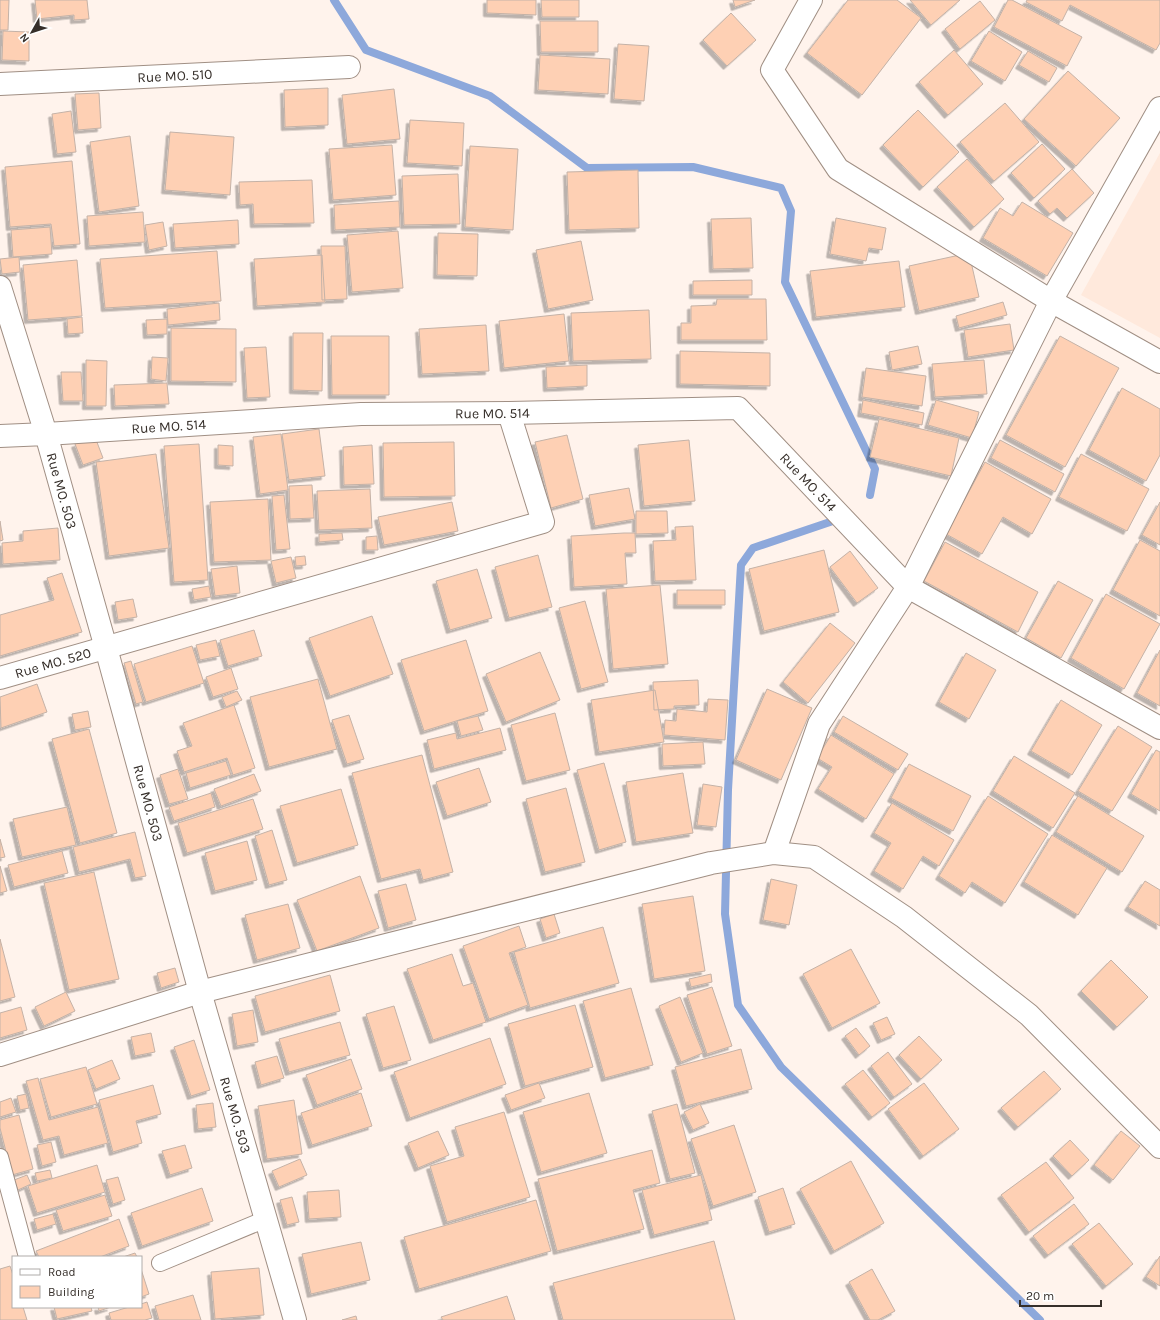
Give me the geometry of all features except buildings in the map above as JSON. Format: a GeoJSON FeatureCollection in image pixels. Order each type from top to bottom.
{"type":"FeatureCollection","features":[{"type":"Feature","properties":{"kind":"street"},"geometry":{"type":"LineString","coordinates":[[811,0],[772,70],[838,168],[1050,301],[1160,362]]}},
{"type":"Feature","properties":{"kind":"street","name":"Rue MO. 510"},"geometry":{"type":"LineString","coordinates":[[0,84],[349,67]]}},
{"type":"Feature","properties":{"kind":"street"},"geometry":{"type":"LineString","coordinates":[[774,853],[819,724],[908,587],[1050,301],[1160,108]]}},
{"type":"Feature","properties":{"kind":"street","name":"Rue MO. 503"},"geometry":{"type":"LineString","coordinates":[[0,287],[46,434],[200,992],[296,1320]]}},
{"type":"Feature","properties":{"kind":"street","name":"Rue MO. 514"},"geometry":{"type":"LineString","coordinates":[[0,436],[361,414],[509,413],[738,408],[908,587],[1160,728]]}},
{"type":"Feature","properties":{"kind":"street","name":"Rue MO. 520"},"geometry":{"type":"LineString","coordinates":[[0,678],[543,522],[509,413]]}},
{"type":"Feature","properties":{"kind":"street"},"geometry":{"type":"LineString","coordinates":[[0,1055],[200,992],[711,863],[774,853],[814,857],[904,917],[1030,1015],[1160,1147]]}},
{"type":"Feature","properties":{"kind":"lane"},"geometry":{"type":"LineString","coordinates":[[0,1157],[27,1256]]}},
{"type":"Feature","properties":{"kind":"lane"},"geometry":{"type":"LineString","coordinates":[[160,1263],[266,1219]]}},
{"type":"Feature","properties":{"kind":"shaded area"},"geometry":{"type":"Polygon","coordinates":[[[1160,153],[1160,338],[1081,295],[1160,153]]]}},
{"type":"Feature","properties":{"kind":"waterway"},"geometry":{"type":"LineString","coordinates":[[334,0],[366,50],[490,96],[587,168],[693,167],[781,188],[791,211],[785,282],[875,469],[870,495]]}},
{"type":"Feature","properties":{"kind":"waterway"},"geometry":{"type":"LineString","coordinates":[[830,522],[753,548],[741,565],[728,790],[725,914],[738,1005],[781,1067],[1040,1320]]}}]}
